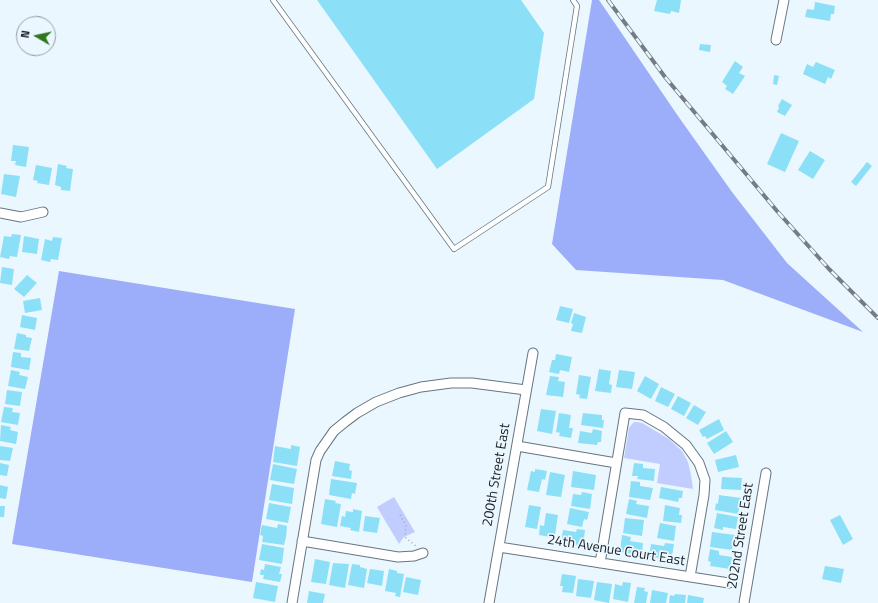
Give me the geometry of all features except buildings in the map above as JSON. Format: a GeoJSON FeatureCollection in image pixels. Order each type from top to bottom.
{"type":"FeatureCollection","features":[{"type":"Feature","properties":{"kind":"street"},"geometry":{"type":"LineString","coordinates":[[776,40],[784,0]]}},
{"type":"Feature","properties":{"kind":"street"},"geometry":{"type":"LineString","coordinates":[[0,213],[21,216],[43,212]]}},
{"type":"Feature","properties":{"kind":"street","name":"200th Street East"},"geometry":{"type":"LineString","coordinates":[[489,603],[533,353]]}},
{"type":"Feature","properties":{"kind":"street"},"geometry":{"type":"LineString","coordinates":[[292,603],[316,460],[320,451],[334,431],[344,422],[376,402],[398,393],[421,387],[451,383],[472,383],[526,390]]}},
{"type":"Feature","properties":{"kind":"street"},"geometry":{"type":"LineString","coordinates":[[600,563],[625,413],[643,415],[664,427],[686,445],[699,463],[705,480],[704,495],[690,577]]}},
{"type":"Feature","properties":{"kind":"street"},"geometry":{"type":"LineString","coordinates":[[517,446],[616,463]]}},
{"type":"Feature","properties":{"kind":"street","name":"202nd Street East"},"geometry":{"type":"LineString","coordinates":[[744,603],[766,473]]}},
{"type":"Feature","properties":{"kind":"street"},"geometry":{"type":"LineString","coordinates":[[302,541],[398,557],[414,556],[423,553]]}},
{"type":"Feature","properties":{"kind":"street","name":"24th Avenue Court East"},"geometry":{"type":"LineString","coordinates":[[499,546],[729,583]]}},
{"type":"Feature","properties":{"kind":"lane"},"geometry":{"type":"LineString","coordinates":[[273,0],[454,248],[548,187],[577,6],[573,0]]}},
{"type":"Feature","properties":{"kind":"path"},"geometry":{"type":"LineString","coordinates":[[400,514],[407,526],[405,534],[406,538],[423,553]]}},
{"type":"Feature","properties":{"kind":"shaded area"},"geometry":{"type":"Polygon","coordinates":[[[592,0],[599,0],[732,192],[787,263],[863,332],[723,280],[576,270],[552,244],[592,0]]]}},
{"type":"Feature","properties":{"kind":"shaded area"},"geometry":{"type":"Polygon","coordinates":[[[59,271],[295,309],[252,582],[12,544],[59,271]]]}},
{"type":"Feature","properties":{"kind":"shaded area"},"geometry":{"type":"Polygon","coordinates":[[[634,422],[642,423],[669,439],[682,451],[688,462],[693,489],[657,483],[660,464],[624,458],[629,428],[634,422]]]}},
{"type":"Feature","properties":{"kind":"shaded area"},"geometry":{"type":"Polygon","coordinates":[[[394,497],[415,532],[403,538],[399,544],[377,507],[394,497]]]}},
{"type":"Feature","properties":{"kind":"railway"},"geometry":{"type":"LineString","coordinates":[[608,0],[665,77],[777,211],[829,269],[878,318]]}}]}
